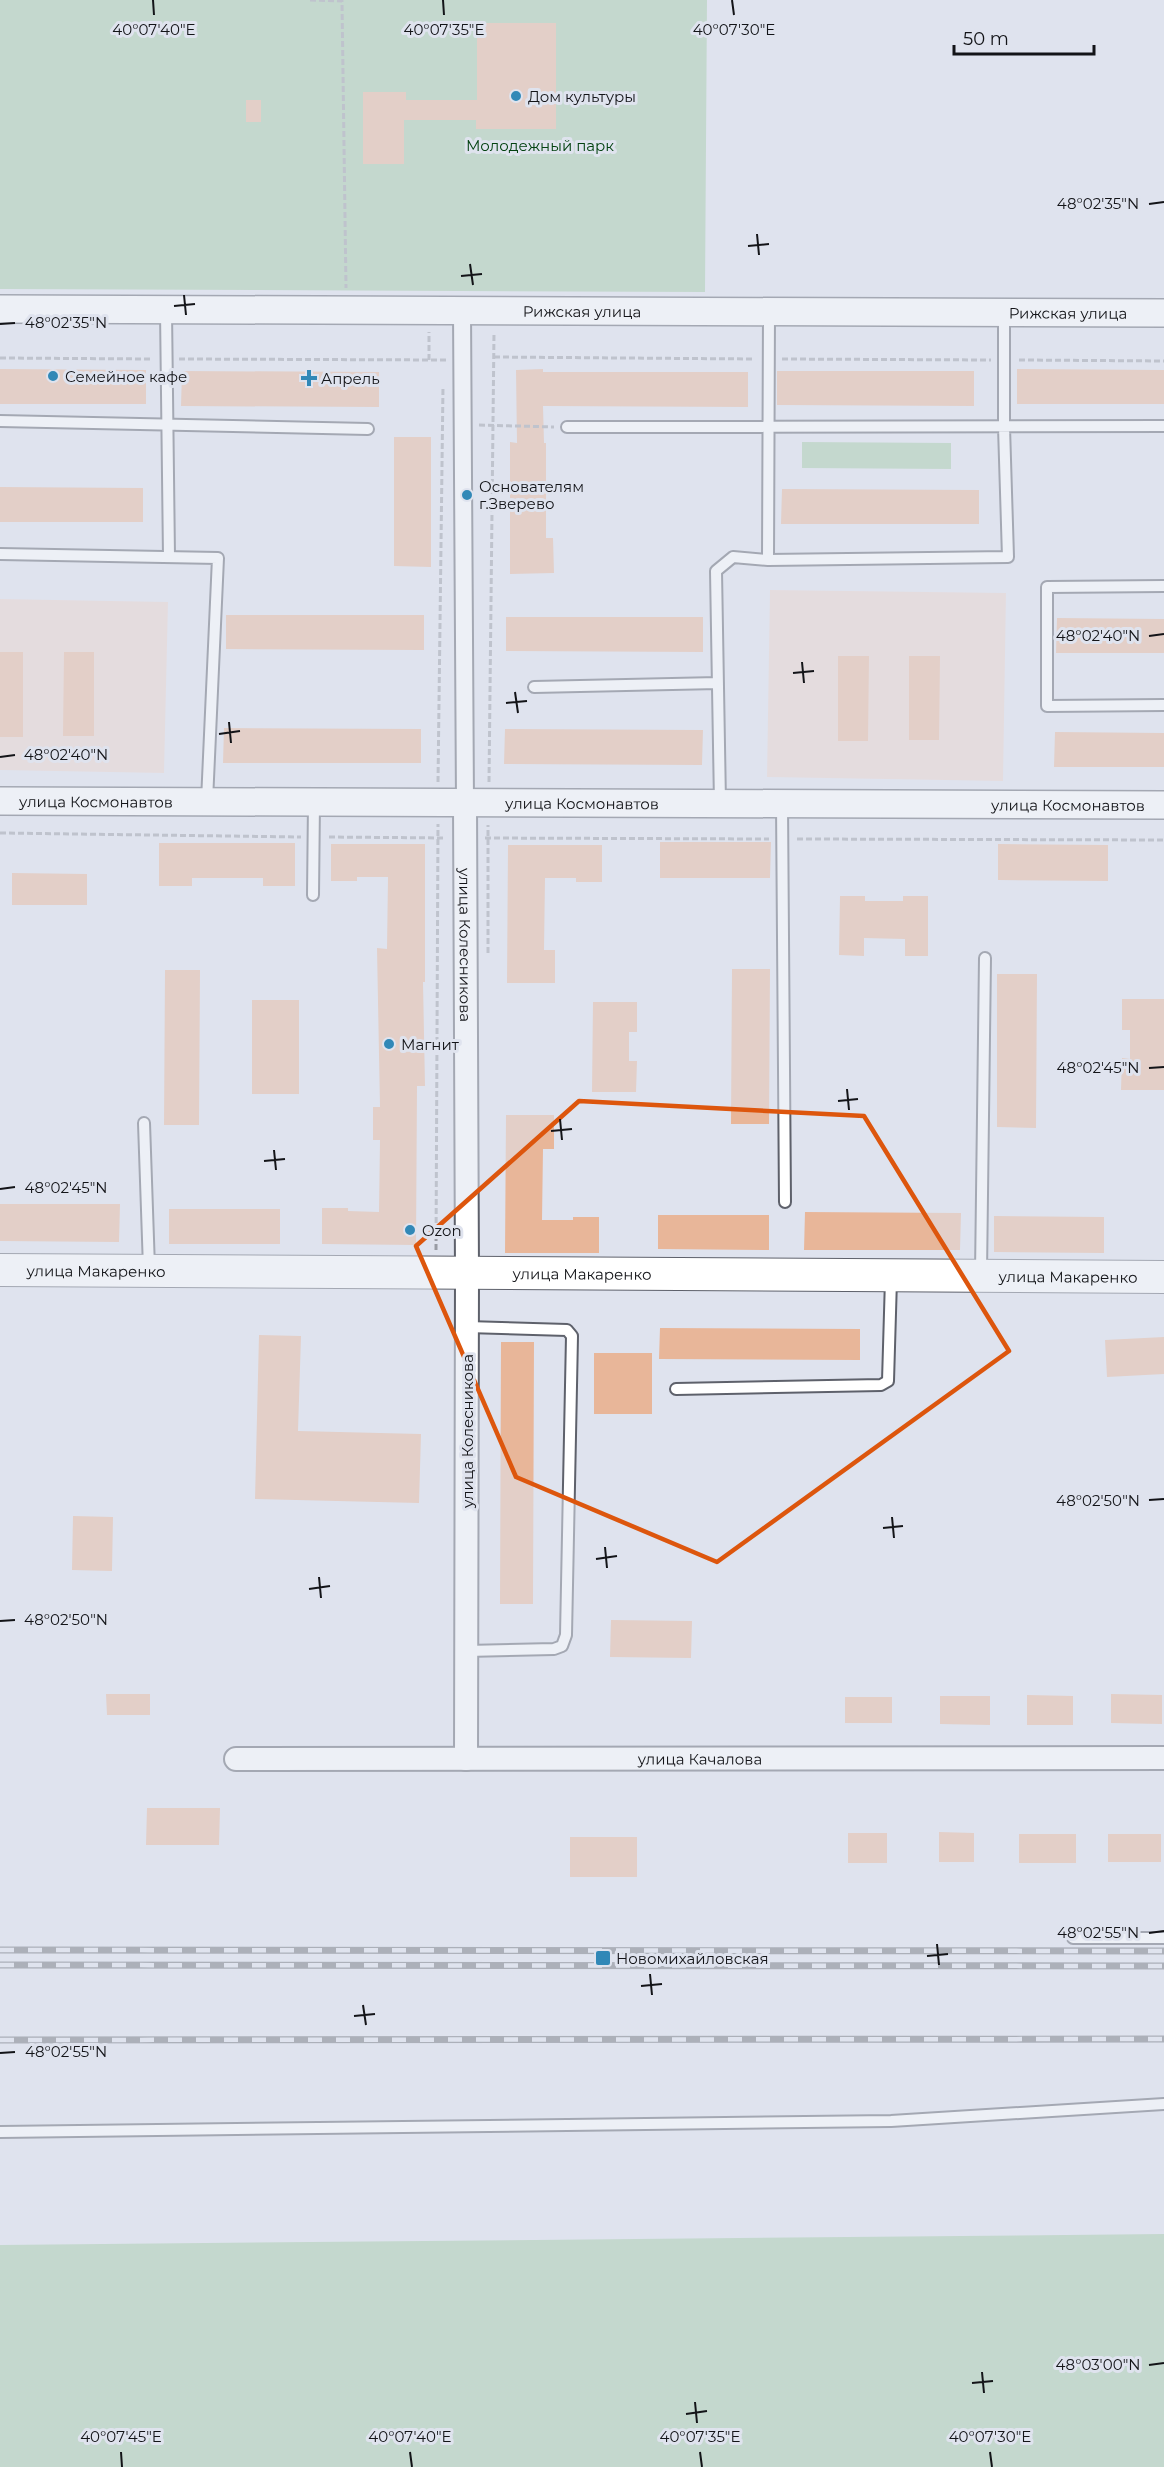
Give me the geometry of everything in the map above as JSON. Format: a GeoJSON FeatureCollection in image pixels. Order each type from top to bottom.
{"type":"FeatureCollection","features":[{"type":"Feature","properties":{"kind":"main road","name":"улица Макаренко"},"geometry":{"type":"LineString","coordinates":[[0,1270],[1164,1277]]}},
{"type":"Feature","properties":{"kind":"street","name":"Рижская улица"},"geometry":{"type":"LineString","coordinates":[[0,309],[1164,313]]}},
{"type":"Feature","properties":{"kind":"street","name":"улица Колесникова"},"geometry":{"type":"LineString","coordinates":[[462,310],[467,1273],[466,1759]]}},
{"type":"Feature","properties":{"kind":"street","name":"улица Космонавтов"},"geometry":{"type":"LineString","coordinates":[[0,801],[1164,805]]}},
{"type":"Feature","properties":{"kind":"street","name":"улица Качалова"},"geometry":{"type":"LineString","coordinates":[[236,1759],[1164,1758]]}},
{"type":"Feature","properties":{"kind":"lane"},"geometry":{"type":"LineString","coordinates":[[166,309],[169,557]]}},
{"type":"Feature","properties":{"kind":"lane"},"geometry":{"type":"LineString","coordinates":[[768,560],[769,312]]}},
{"type":"Feature","properties":{"kind":"lane"},"geometry":{"type":"LineString","coordinates":[[720,803],[716,571],[733,557],[768,560],[1008,557],[1004,427],[1004,313]]}},
{"type":"Feature","properties":{"kind":"lane"},"geometry":{"type":"LineString","coordinates":[[0,421],[368,429]]}},
{"type":"Feature","properties":{"kind":"lane"},"geometry":{"type":"LineString","coordinates":[[567,427],[1164,426]]}},
{"type":"Feature","properties":{"kind":"lane"},"geometry":{"type":"LineString","coordinates":[[0,554],[218,558],[207,802]]}},
{"type":"Feature","properties":{"kind":"lane"},"geometry":{"type":"LineString","coordinates":[[1164,586],[1047,587],[1047,706],[1164,705]]}},
{"type":"Feature","properties":{"kind":"lane"},"geometry":{"type":"LineString","coordinates":[[534,687],[718,683]]}},
{"type":"Feature","properties":{"kind":"lane"},"geometry":{"type":"LineString","coordinates":[[313,895],[314,802]]}},
{"type":"Feature","properties":{"kind":"lane"},"geometry":{"type":"LineString","coordinates":[[782,804],[785,1202]]}},
{"type":"Feature","properties":{"kind":"lane"},"geometry":{"type":"LineString","coordinates":[[981,1276],[985,958]]}},
{"type":"Feature","properties":{"kind":"lane"},"geometry":{"type":"LineString","coordinates":[[144,1123],[149,1271]]}},
{"type":"Feature","properties":{"kind":"lane"},"geometry":{"type":"LineString","coordinates":[[676,1389],[881,1385],[888,1381],[891,1275]]}},
{"type":"Feature","properties":{"kind":"lane"},"geometry":{"type":"LineString","coordinates":[[466,1651],[554,1649],[562,1646],[566,1635],[572,1336],[567,1330],[467,1327]]}},
{"type":"Feature","properties":{"kind":"lane"},"geometry":{"type":"LineString","coordinates":[[1073,1938],[1164,1938]]}},
{"type":"Feature","properties":{"kind":"lane"},"geometry":{"type":"LineString","coordinates":[[0,2132],[891,2121],[1164,2104]]}},
{"type":"Feature","properties":{"kind":"path"},"geometry":{"type":"LineString","coordinates":[[310,0],[342,0],[346,310]]}},
{"type":"Feature","properties":{"kind":"path"},"geometry":{"type":"LineString","coordinates":[[429,311],[429,360]]}},
{"type":"Feature","properties":{"kind":"path"},"geometry":{"type":"LineString","coordinates":[[494,357],[1164,361]]}},
{"type":"Feature","properties":{"kind":"path"},"geometry":{"type":"LineString","coordinates":[[0,358],[462,362]]}},
{"type":"Feature","properties":{"kind":"path"},"geometry":{"type":"LineString","coordinates":[[463,425],[567,427]]}},
{"type":"Feature","properties":{"kind":"path"},"geometry":{"type":"LineString","coordinates":[[0,833],[464,838],[1164,840]]}},
{"type":"Feature","properties":{"kind":"highlighted area"},"geometry":{"type":"Polygon","coordinates":[[[579,1101],[864,1116],[1009,1351],[717,1562],[516,1477],[416,1246],[579,1101]]]}},
{"type":"Feature","properties":{"kind":"shaded area"},"geometry":{"type":"Polygon","coordinates":[[[770,590],[1006,593],[1003,781],[767,777],[770,590]]]}},
{"type":"Feature","properties":{"kind":"shaded area"},"geometry":{"type":"Polygon","coordinates":[[[0,599],[168,602],[164,773],[0,770],[0,599]]]}},
{"type":"Feature","properties":{"kind":"green space","name":"Молодежный парк"},"geometry":{"type":"Polygon","coordinates":[[[0,0],[707,0],[705,292],[0,289],[0,0]]]}},
{"type":"Feature","properties":{"kind":"green space"},"geometry":{"type":"Polygon","coordinates":[[[802,442],[951,443],[951,469],[802,468],[802,442]]]}},
{"type":"Feature","properties":{"kind":"green space"},"geometry":{"type":"Polygon","coordinates":[[[1164,2234],[1164,2467],[0,2467],[0,2245],[1164,2234]]]}},
{"type":"Feature","properties":{"kind":"building","name":"Дом культуры"},"geometry":{"type":"Polygon","coordinates":[[[477,23],[556,23],[556,129],[476,129],[476,120],[404,120],[404,164],[363,164],[363,92],[406,92],[406,100],[477,100],[477,23]]]}},
{"type":"Feature","properties":{"kind":"building"},"geometry":{"type":"Polygon","coordinates":[[[246,100],[261,100],[261,122],[246,122],[246,100]]]}},
{"type":"Feature","properties":{"kind":"building"},"geometry":{"type":"Polygon","coordinates":[[[0,369],[146,370],[146,404],[0,404],[0,369]]]}},
{"type":"Feature","properties":{"kind":"building"},"geometry":{"type":"Polygon","coordinates":[[[543,369],[543,372],[748,372],[748,407],[543,406],[544,443],[546,443],[546,538],[553,538],[554,573],[510,574],[510,442],[517,443],[516,370],[543,369]]]}},
{"type":"Feature","properties":{"kind":"building"},"geometry":{"type":"Polygon","coordinates":[[[1017,369],[1164,370],[1164,404],[1017,404],[1017,369]]]}},
{"type":"Feature","properties":{"kind":"building"},"geometry":{"type":"Polygon","coordinates":[[[182,371],[379,372],[379,407],[181,406],[182,371]]]}},
{"type":"Feature","properties":{"kind":"building"},"geometry":{"type":"Polygon","coordinates":[[[777,371],[974,371],[974,406],[777,405],[777,371]]]}},
{"type":"Feature","properties":{"kind":"building"},"geometry":{"type":"Polygon","coordinates":[[[394,437],[431,437],[431,567],[394,566],[394,437]]]}},
{"type":"Feature","properties":{"kind":"building"},"geometry":{"type":"Polygon","coordinates":[[[0,487],[143,488],[143,522],[0,522],[0,487]]]}},
{"type":"Feature","properties":{"kind":"building"},"geometry":{"type":"Polygon","coordinates":[[[782,489],[979,490],[979,524],[781,524],[782,489]]]}},
{"type":"Feature","properties":{"kind":"building"},"geometry":{"type":"Polygon","coordinates":[[[226,615],[424,615],[424,650],[226,649],[226,615]]]}},
{"type":"Feature","properties":{"kind":"building"},"geometry":{"type":"Polygon","coordinates":[[[506,617],[703,617],[703,652],[506,651],[506,617]]]}},
{"type":"Feature","properties":{"kind":"building"},"geometry":{"type":"Polygon","coordinates":[[[1057,618],[1164,619],[1164,653],[1056,653],[1057,618]]]}},
{"type":"Feature","properties":{"kind":"building"},"geometry":{"type":"Polygon","coordinates":[[[0,652],[23,652],[23,737],[0,737],[0,652]]]}},
{"type":"Feature","properties":{"kind":"building"},"geometry":{"type":"Polygon","coordinates":[[[64,652],[94,652],[94,736],[63,736],[64,652]]]}},
{"type":"Feature","properties":{"kind":"building"},"geometry":{"type":"Polygon","coordinates":[[[838,656],[869,656],[868,741],[838,741],[838,656]]]}},
{"type":"Feature","properties":{"kind":"building"},"geometry":{"type":"Polygon","coordinates":[[[909,656],[940,656],[939,740],[909,740],[909,656]]]}},
{"type":"Feature","properties":{"kind":"building"},"geometry":{"type":"Polygon","coordinates":[[[224,728],[421,729],[421,763],[223,763],[224,728]]]}},
{"type":"Feature","properties":{"kind":"building"},"geometry":{"type":"Polygon","coordinates":[[[505,729],[703,730],[702,765],[504,764],[505,729]]]}},
{"type":"Feature","properties":{"kind":"building"},"geometry":{"type":"Polygon","coordinates":[[[1055,732],[1164,733],[1164,767],[1054,767],[1055,732]]]}},
{"type":"Feature","properties":{"kind":"building"},"geometry":{"type":"Polygon","coordinates":[[[660,842],[771,842],[770,878],[660,878],[660,842]]]}},
{"type":"Feature","properties":{"kind":"building"},"geometry":{"type":"Polygon","coordinates":[[[159,843],[295,843],[295,886],[263,886],[263,878],[192,878],[192,886],[159,886],[159,843]]]}},
{"type":"Feature","properties":{"kind":"building"},"geometry":{"type":"Polygon","coordinates":[[[331,844],[425,844],[425,982],[423,982],[425,1086],[417,1086],[416,1245],[322,1244],[322,1208],[348,1208],[348,1211],[379,1212],[380,1140],[373,1140],[373,1107],[380,1107],[377,948],[387,949],[388,877],[357,877],[357,881],[331,881],[331,844]]]}},
{"type":"Feature","properties":{"kind":"building"},"geometry":{"type":"Polygon","coordinates":[[[998,844],[1108,845],[1108,881],[998,880],[998,844]]]}},
{"type":"Feature","properties":{"kind":"building"},"geometry":{"type":"Polygon","coordinates":[[[508,845],[602,845],[602,882],[576,882],[576,878],[545,878],[544,950],[555,950],[555,983],[507,983],[508,845]]]}},
{"type":"Feature","properties":{"kind":"building"},"geometry":{"type":"Polygon","coordinates":[[[12,873],[87,874],[87,905],[12,905],[12,873]]]}},
{"type":"Feature","properties":{"kind":"building"},"geometry":{"type":"Polygon","coordinates":[[[840,896],[865,896],[865,901],[903,901],[903,896],[928,896],[928,956],[905,956],[905,939],[864,938],[864,956],[839,955],[840,896]]]}},
{"type":"Feature","properties":{"kind":"building"},"geometry":{"type":"Polygon","coordinates":[[[732,969],[770,969],[769,1124],[731,1124],[732,969]]]}},
{"type":"Feature","properties":{"kind":"building"},"geometry":{"type":"Polygon","coordinates":[[[165,970],[200,970],[199,1125],[164,1125],[165,970]]]}},
{"type":"Feature","properties":{"kind":"building"},"geometry":{"type":"Polygon","coordinates":[[[997,974],[1037,974],[1036,1128],[997,1127],[997,974]]]}},
{"type":"Feature","properties":{"kind":"building"},"geometry":{"type":"Polygon","coordinates":[[[1122,999],[1164,999],[1164,1090],[1121,1090],[1122,1058],[1130,1059],[1130,1030],[1122,1030],[1122,999]]]}},
{"type":"Feature","properties":{"kind":"building"},"geometry":{"type":"Polygon","coordinates":[[[252,1000],[299,1000],[299,1094],[252,1094],[252,1000]]]}},
{"type":"Feature","properties":{"kind":"building"},"geometry":{"type":"Polygon","coordinates":[[[593,1002],[637,1002],[637,1032],[629,1032],[629,1061],[637,1061],[636,1092],[592,1092],[593,1002]]]}},
{"type":"Feature","properties":{"kind":"building"},"geometry":{"type":"Polygon","coordinates":[[[506,1115],[554,1115],[554,1149],[543,1149],[542,1220],[599,1217],[599,1253],[505,1253],[506,1115]]]}},
{"type":"Feature","properties":{"kind":"building"},"geometry":{"type":"Polygon","coordinates":[[[0,1204],[120,1204],[119,1242],[0,1241],[0,1204]]]}},
{"type":"Feature","properties":{"kind":"building"},"geometry":{"type":"Polygon","coordinates":[[[169,1209],[280,1209],[280,1244],[169,1244],[169,1209]]]}},
{"type":"Feature","properties":{"kind":"building"},"geometry":{"type":"Polygon","coordinates":[[[805,1212],[961,1213],[960,1250],[804,1250],[805,1212]]]}},
{"type":"Feature","properties":{"kind":"building"},"geometry":{"type":"Polygon","coordinates":[[[658,1215],[769,1215],[769,1250],[658,1249],[658,1215]]]}},
{"type":"Feature","properties":{"kind":"building"},"geometry":{"type":"Polygon","coordinates":[[[994,1216],[1104,1217],[1104,1253],[994,1252],[994,1216]]]}},
{"type":"Feature","properties":{"kind":"building"},"geometry":{"type":"Polygon","coordinates":[[[660,1328],[860,1329],[860,1360],[659,1359],[660,1328]]]}},
{"type":"Feature","properties":{"kind":"building"},"geometry":{"type":"Polygon","coordinates":[[[259,1335],[301,1336],[298,1431],[421,1434],[419,1503],[255,1499],[259,1335]]]}},
{"type":"Feature","properties":{"kind":"building"},"geometry":{"type":"Polygon","coordinates":[[[1164,1337],[1164,1374],[1107,1377],[1105,1340],[1164,1337]]]}},
{"type":"Feature","properties":{"kind":"building"},"geometry":{"type":"Polygon","coordinates":[[[501,1342],[534,1342],[533,1604],[500,1604],[501,1342]]]}},
{"type":"Feature","properties":{"kind":"building"},"geometry":{"type":"Polygon","coordinates":[[[594,1353],[652,1353],[652,1414],[594,1414],[594,1353]]]}},
{"type":"Feature","properties":{"kind":"building"},"geometry":{"type":"Polygon","coordinates":[[[73,1516],[113,1517],[112,1571],[72,1570],[73,1516]]]}},
{"type":"Feature","properties":{"kind":"building"},"geometry":{"type":"Polygon","coordinates":[[[611,1620],[692,1621],[691,1658],[610,1657],[611,1620]]]}},
{"type":"Feature","properties":{"kind":"building"},"geometry":{"type":"Polygon","coordinates":[[[106,1694],[150,1694],[150,1715],[107,1715],[106,1694]]]}},
{"type":"Feature","properties":{"kind":"building"},"geometry":{"type":"Polygon","coordinates":[[[1111,1694],[1162,1695],[1162,1724],[1111,1723],[1111,1694]]]}},
{"type":"Feature","properties":{"kind":"building"},"geometry":{"type":"Polygon","coordinates":[[[1027,1695],[1073,1696],[1073,1725],[1027,1725],[1027,1695]]]}},
{"type":"Feature","properties":{"kind":"building"},"geometry":{"type":"Polygon","coordinates":[[[940,1696],[990,1696],[990,1725],[940,1724],[940,1696]]]}},
{"type":"Feature","properties":{"kind":"building"},"geometry":{"type":"Polygon","coordinates":[[[845,1697],[892,1697],[892,1723],[845,1723],[845,1697]]]}},
{"type":"Feature","properties":{"kind":"building"},"geometry":{"type":"Polygon","coordinates":[[[147,1808],[220,1808],[219,1845],[146,1845],[147,1808]]]}},
{"type":"Feature","properties":{"kind":"building"},"geometry":{"type":"Polygon","coordinates":[[[939,1832],[974,1833],[974,1862],[939,1862],[939,1832]]]}},
{"type":"Feature","properties":{"kind":"building"},"geometry":{"type":"Polygon","coordinates":[[[848,1833],[887,1833],[887,1863],[848,1863],[848,1833]]]}},
{"type":"Feature","properties":{"kind":"building"},"geometry":{"type":"Polygon","coordinates":[[[1019,1834],[1076,1834],[1076,1863],[1019,1863],[1019,1834]]]}},
{"type":"Feature","properties":{"kind":"building"},"geometry":{"type":"Polygon","coordinates":[[[1108,1834],[1161,1834],[1161,1862],[1108,1862],[1108,1834]]]}},
{"type":"Feature","properties":{"kind":"building"},"geometry":{"type":"Polygon","coordinates":[[[570,1837],[637,1837],[637,1877],[570,1877],[570,1837]]]}},
{"type":"Feature","properties":{"kind":"railway"},"geometry":{"type":"LineString","coordinates":[[0,1950],[1164,1951]]}},
{"type":"Feature","properties":{"kind":"railway"},"geometry":{"type":"LineString","coordinates":[[0,1965],[1164,1966]]}},
{"type":"Feature","properties":{"kind":"railway"},"geometry":{"type":"LineString","coordinates":[[0,2040],[1164,2039]]}},
{"type":"Feature","properties":{"kind":"place","name":"Дом культуры"},"geometry":{"type":"Point","coordinates":[516,96]}},
{"type":"Feature","properties":{"kind":"place","name":"Семейное кафе"},"geometry":{"type":"Point","coordinates":[53,376]}},
{"type":"Feature","properties":{"kind":"place","name":"Апрель"},"geometry":{"type":"Point","coordinates":[309,378]}},
{"type":"Feature","properties":{"kind":"place","name":"Основателям г.Зверево"},"geometry":{"type":"Point","coordinates":[467,495]}},
{"type":"Feature","properties":{"kind":"place","name":"Магнит"},"geometry":{"type":"Point","coordinates":[389,1044]}},
{"type":"Feature","properties":{"kind":"place","name":"Ozon"},"geometry":{"type":"Point","coordinates":[410,1230]}},
{"type":"Feature","properties":{"kind":"place","name":"Новомихайловская"},"geometry":{"type":"Point","coordinates":[603,1958]}}]}
